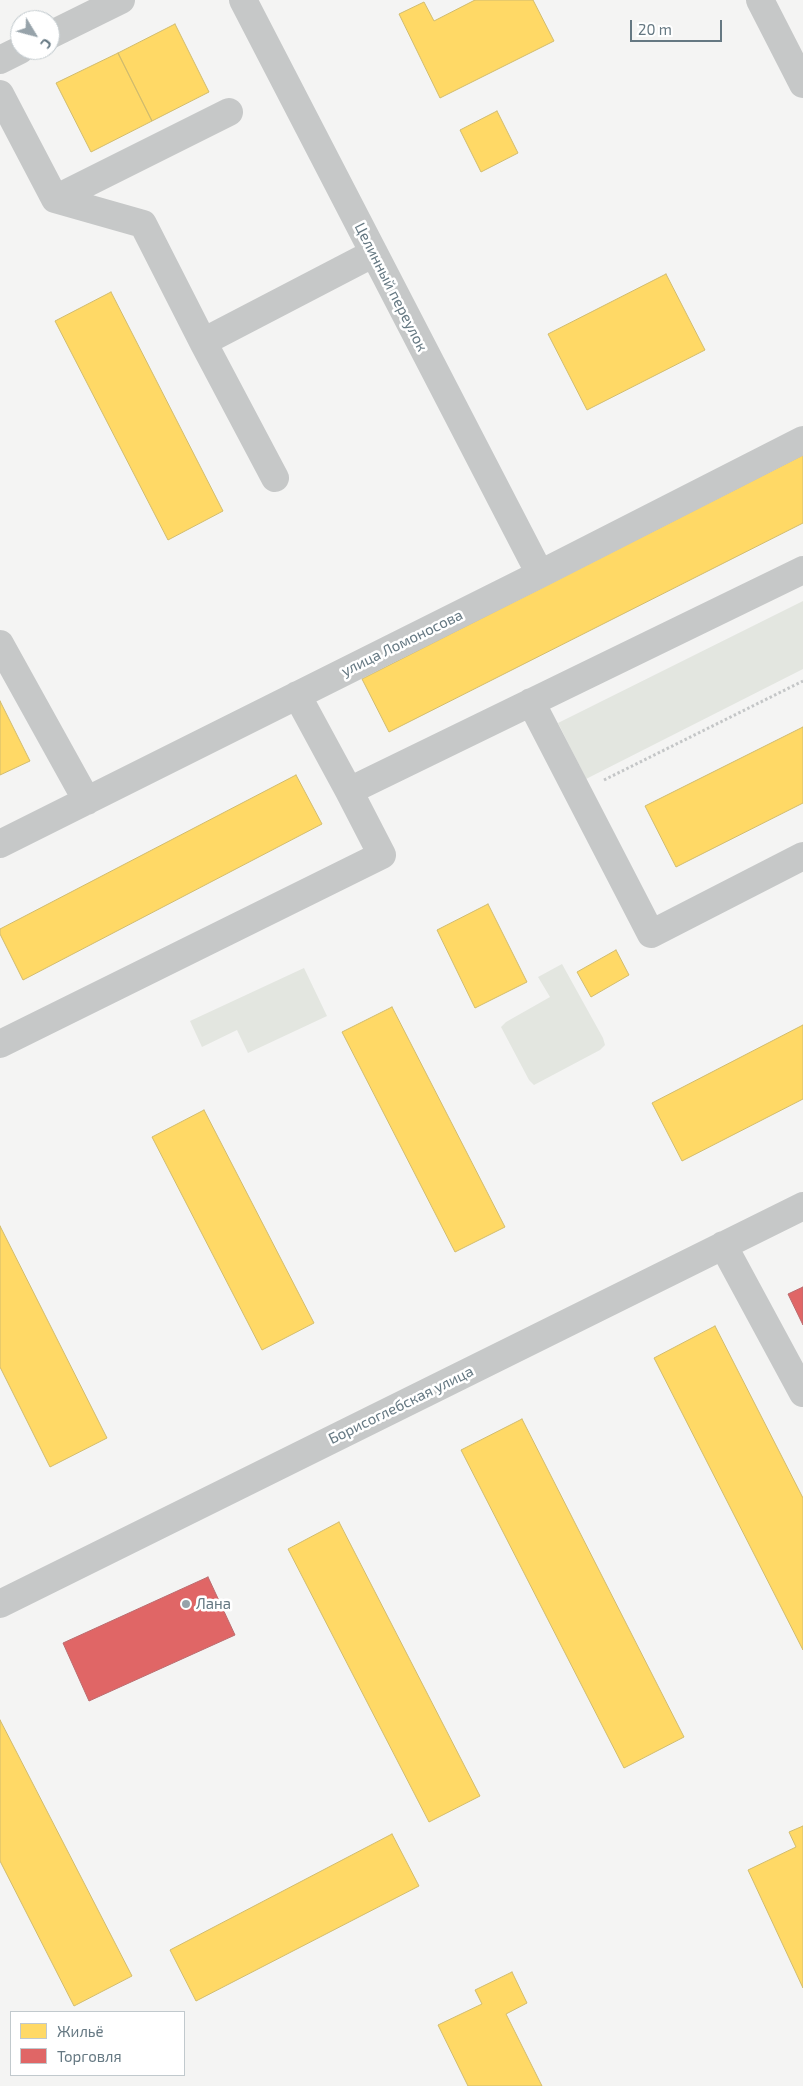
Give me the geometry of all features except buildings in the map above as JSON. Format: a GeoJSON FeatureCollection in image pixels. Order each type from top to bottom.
{"type":"FeatureCollection","features":[{"type":"Feature","properties":{"kind":"street"},"geometry":{"type":"LineString","coordinates":[[60,30],[121,0]]}},
{"type":"Feature","properties":{"kind":"street","name":"Целинный переулок"},"geometry":{"type":"LineString","coordinates":[[242,0],[540,574]]}},
{"type":"Feature","properties":{"kind":"street"},"geometry":{"type":"LineString","coordinates":[[760,0],[803,84]]}},
{"type":"Feature","properties":{"kind":"street"},"geometry":{"type":"LineString","coordinates":[[0,94],[55,199],[143,224],[275,478]]}},
{"type":"Feature","properties":{"kind":"street"},"geometry":{"type":"LineString","coordinates":[[55,199],[229,112]]}},
{"type":"Feature","properties":{"kind":"street"},"geometry":{"type":"LineString","coordinates":[[203,342],[374,253]]}},
{"type":"Feature","properties":{"kind":"street","name":"улица Ломоносова"},"geometry":{"type":"LineString","coordinates":[[0,844],[540,574],[803,440]]}},
{"type":"Feature","properties":{"kind":"street"},"geometry":{"type":"LineString","coordinates":[[349,791],[803,570]]}},
{"type":"Feature","properties":{"kind":"street"},"geometry":{"type":"LineString","coordinates":[[0,644],[87,801]]}},
{"type":"Feature","properties":{"kind":"street"},"geometry":{"type":"LineString","coordinates":[[0,1044],[382,855],[297,695]]}},
{"type":"Feature","properties":{"kind":"street"},"geometry":{"type":"LineString","coordinates":[[531,702],[651,934],[803,856]]}},
{"type":"Feature","properties":{"kind":"street","name":"Борисоглебская улица"},"geometry":{"type":"LineString","coordinates":[[0,1604],[803,1206]]}},
{"type":"Feature","properties":{"kind":"street"},"geometry":{"type":"LineString","coordinates":[[723,1245],[803,1393]]}},
{"type":"Feature","properties":{"kind":"path"},"geometry":{"type":"LineString","coordinates":[[578,793],[803,681]]}},
{"type":"Feature","properties":{"kind":"shaded area"},"geometry":{"type":"Polygon","coordinates":[[[803,601],[803,669],[586,779],[558,723],[803,601]]]}},
{"type":"Feature","properties":{"kind":"shaded area"},"geometry":{"type":"Polygon","coordinates":[[[562,964],[603,1038],[605,1045],[600,1050],[534,1085],[529,1080],[501,1027],[506,1022],[550,997],[538,977],[562,964]]]}},
{"type":"Feature","properties":{"kind":"shaded area"},"geometry":{"type":"Polygon","coordinates":[[[304,968],[327,1016],[248,1053],[237,1030],[202,1047],[190,1021],[304,968]]]}},
{"type":"Feature","properties":{"kind":"place","name":"Лана"},"geometry":{"type":"Point","coordinates":[186,1604]}}]}
